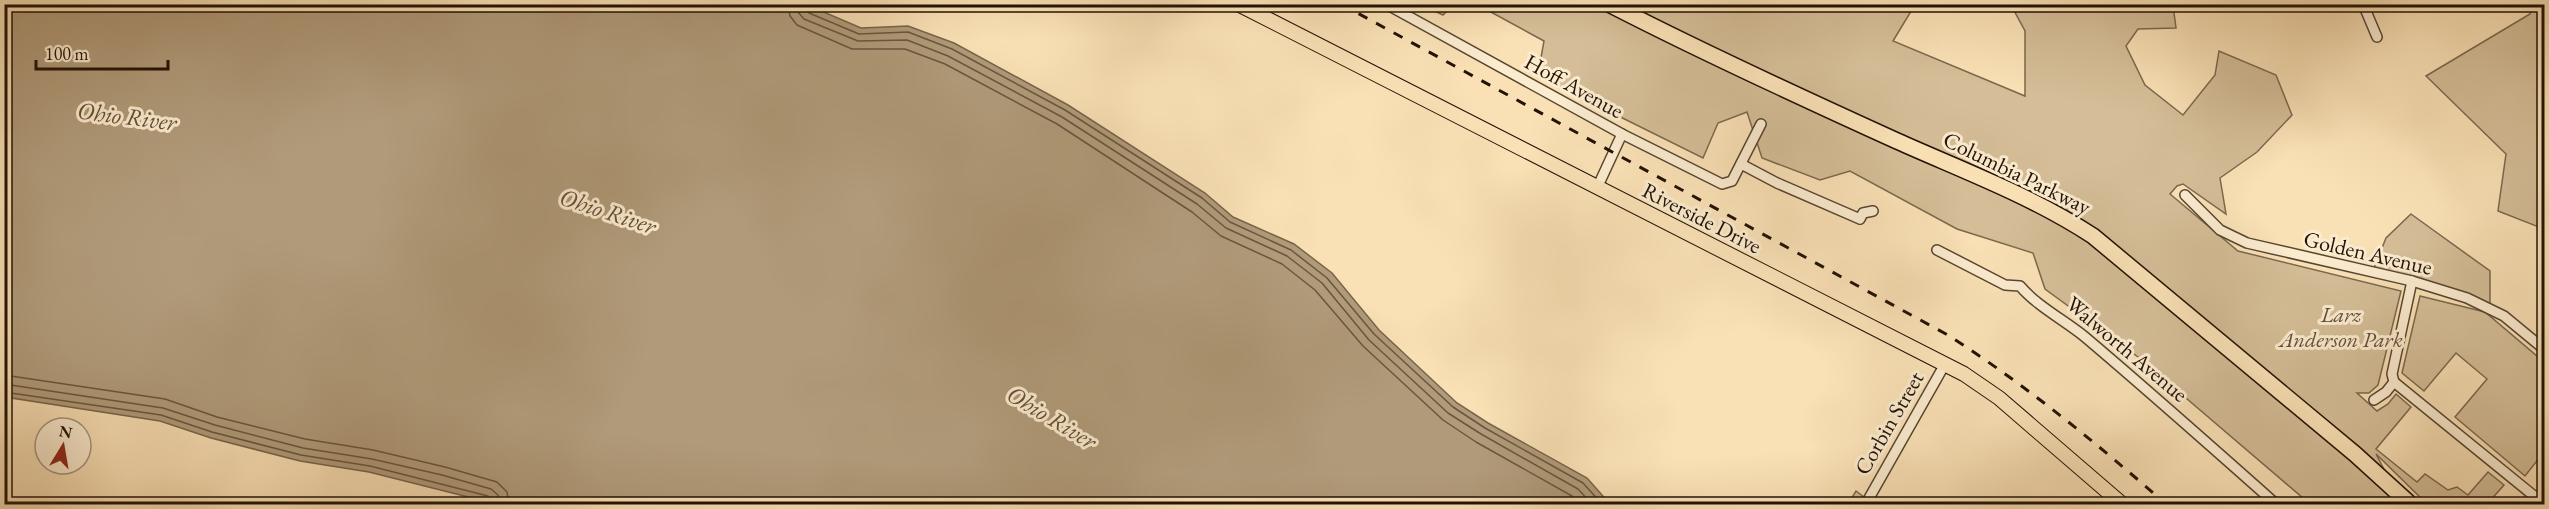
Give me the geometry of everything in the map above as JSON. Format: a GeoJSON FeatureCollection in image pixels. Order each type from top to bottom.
{"type":"FeatureCollection","features":[{"type":"Feature","properties":{"kind":"highway","name":"Columbia Parkway"},"geometry":{"type":"LineString","coordinates":[[1609,4],[1676,39],[2027,198],[2072,222],[2093,236],[2211,333],[2355,454],[2410,504]]}},
{"type":"Feature","properties":{"kind":"main road","name":"Riverside Drive"},"geometry":{"type":"LineString","coordinates":[[1238,4],[1964,374],[1999,398],[2122,504]]}},
{"type":"Feature","properties":{"kind":"street","name":"Hoff Avenue"},"geometry":{"type":"LineString","coordinates":[[1386,4],[1622,135],[1722,184],[1732,181],[1740,166]]}},
{"type":"Feature","properties":{"kind":"street"},"geometry":{"type":"LineString","coordinates":[[2363,4],[2377,37]]}},
{"type":"Feature","properties":{"kind":"street"},"geometry":{"type":"LineString","coordinates":[[1761,124],[1740,166],[1860,219],[1863,213],[1873,211]]}},
{"type":"Feature","properties":{"kind":"street"},"geometry":{"type":"LineString","coordinates":[[1597,188],[1622,135]]}},
{"type":"Feature","properties":{"kind":"street","name":"Golden Avenue"},"geometry":{"type":"LineString","coordinates":[[2185,195],[2220,230],[2247,243],[2412,281],[2490,308],[2504,316],[2544,349]]}},
{"type":"Feature","properties":{"kind":"street","name":"Walworth Avenue"},"geometry":{"type":"LineString","coordinates":[[1936,250],[2005,285],[2020,286],[2028,295],[2129,375],[2276,504]]}},
{"type":"Feature","properties":{"kind":"street"},"geometry":{"type":"LineString","coordinates":[[2412,281],[2392,374],[2394,382],[2544,504]]}},
{"type":"Feature","properties":{"kind":"street","name":"Corbin Street"},"geometry":{"type":"LineString","coordinates":[[1868,500],[1945,364]]}},
{"type":"Feature","properties":{"kind":"street"},"geometry":{"type":"LineString","coordinates":[[2374,400],[2386,392],[2394,382]]}},
{"type":"Feature","properties":{"kind":"green space"},"geometry":{"type":"Polygon","coordinates":[[[1453,4],[1443,15],[1422,5],[1453,4]]]}},
{"type":"Feature","properties":{"kind":"green space"},"geometry":{"type":"Polygon","coordinates":[[[1478,5],[1912,5],[1910,13],[1893,41],[2025,96],[2025,31],[2011,5],[2173,5],[2176,28],[2138,29],[2126,46],[2145,85],[2183,115],[2215,75],[2219,51],[2276,75],[2292,115],[2257,152],[2220,178],[2226,214],[2183,184],[2177,186],[2170,194],[2238,251],[2401,291],[2378,385],[2369,393],[2357,393],[2377,411],[2388,404],[2396,394],[2411,407],[2376,449],[2417,482],[2425,474],[2448,490],[2457,487],[2468,495],[2488,472],[2504,485],[2487,504],[2427,504],[2376,454],[2402,504],[2310,504],[2138,357],[2045,289],[2033,253],[1957,229],[1850,171],[1820,180],[1762,158],[1747,112],[1718,123],[1703,158],[1566,90],[1539,69],[1544,41],[1478,5]]]}},
{"type":"Feature","properties":{"kind":"green space"},"geometry":{"type":"Polygon","coordinates":[[[2532,5],[2544,5],[2544,229],[2498,211],[2506,154],[2426,76],[2530,14],[2532,5]]]}},
{"type":"Feature","properties":{"kind":"green space"},"geometry":{"type":"Polygon","coordinates":[[[2411,214],[2490,271],[2490,308],[2372,273],[2386,238],[2411,214]]]}},
{"type":"Feature","properties":{"kind":"green space","name":"Larz Anderson Park"},"geometry":{"type":"Polygon","coordinates":[[[2420,296],[2485,312],[2544,362],[2544,452],[2525,476],[2455,417],[2487,379],[2456,353],[2424,391],[2402,373],[2420,296]]]}},
{"type":"Feature","properties":{"kind":"green space"},"geometry":{"type":"Polygon","coordinates":[[[1856,491],[1873,504],[1848,504],[1856,491]]]}},
{"type":"Feature","properties":{"kind":"water","name":"Ohio River"},"geometry":{"type":"Polygon","coordinates":[[[5,4],[805,4],[861,28],[908,26],[954,43],[1068,105],[1205,193],[1233,217],[1294,244],[1332,273],[1379,330],[1457,403],[1488,423],[1587,478],[1610,504],[496,504],[369,472],[300,461],[211,438],[160,421],[5,397],[5,4]]]}},
{"type":"Feature","properties":{"kind":"railway"},"geometry":{"type":"LineString","coordinates":[[1341,4],[1946,334],[2004,373],[2059,415],[2166,504]]}}]}
